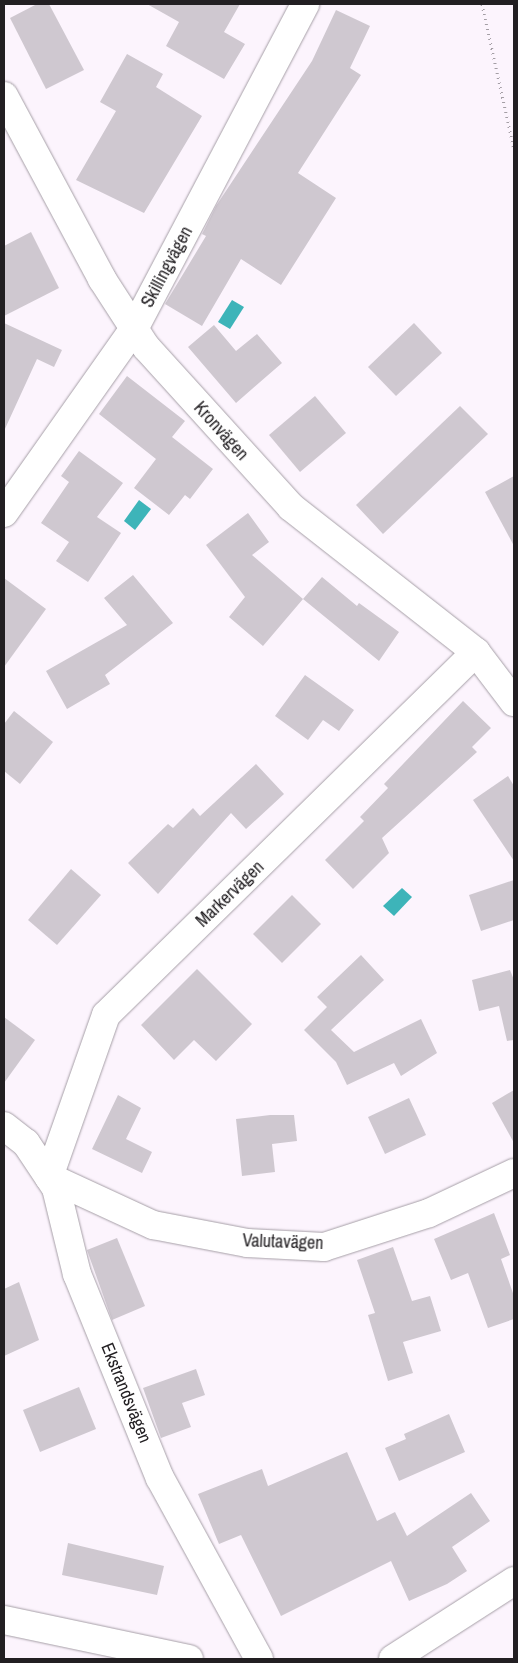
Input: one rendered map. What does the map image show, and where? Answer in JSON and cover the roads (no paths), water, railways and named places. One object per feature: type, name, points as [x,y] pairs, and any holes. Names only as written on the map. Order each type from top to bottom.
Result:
[{"type":"street","name":"Skillingvägen","points":[[4,514],[135,327],[305,4]]},
{"type":"street","name":"Kronvägen","points":[[4,96],[102,279],[135,327],[146,347],[215,426],[291,507],[476,652],[514,702]]},
{"type":"street","name":"Markervägen","points":[[49,1177],[106,1015],[476,652]]},
{"type":"street","name":"Ekstrandsvägen","points":[[4,1126],[26,1143],[49,1177],[77,1274],[160,1478],[260,1659]]},
{"type":"street","name":"Valutavägen","points":[[49,1177],[153,1225],[247,1243],[324,1247],[429,1213],[514,1173]]},
{"type":"street","points":[[393,1659],[514,1581]]},
{"type":"street","points":[[4,1620],[189,1659]]},
{"type":"water","points":[[232,300],[244,307],[230,329],[218,322]]},
{"type":"water","points":[[139,500],[151,509],[135,530],[124,521]]},
{"type":"water","points":[[402,888],[412,897],[394,916],[383,906]]}]
